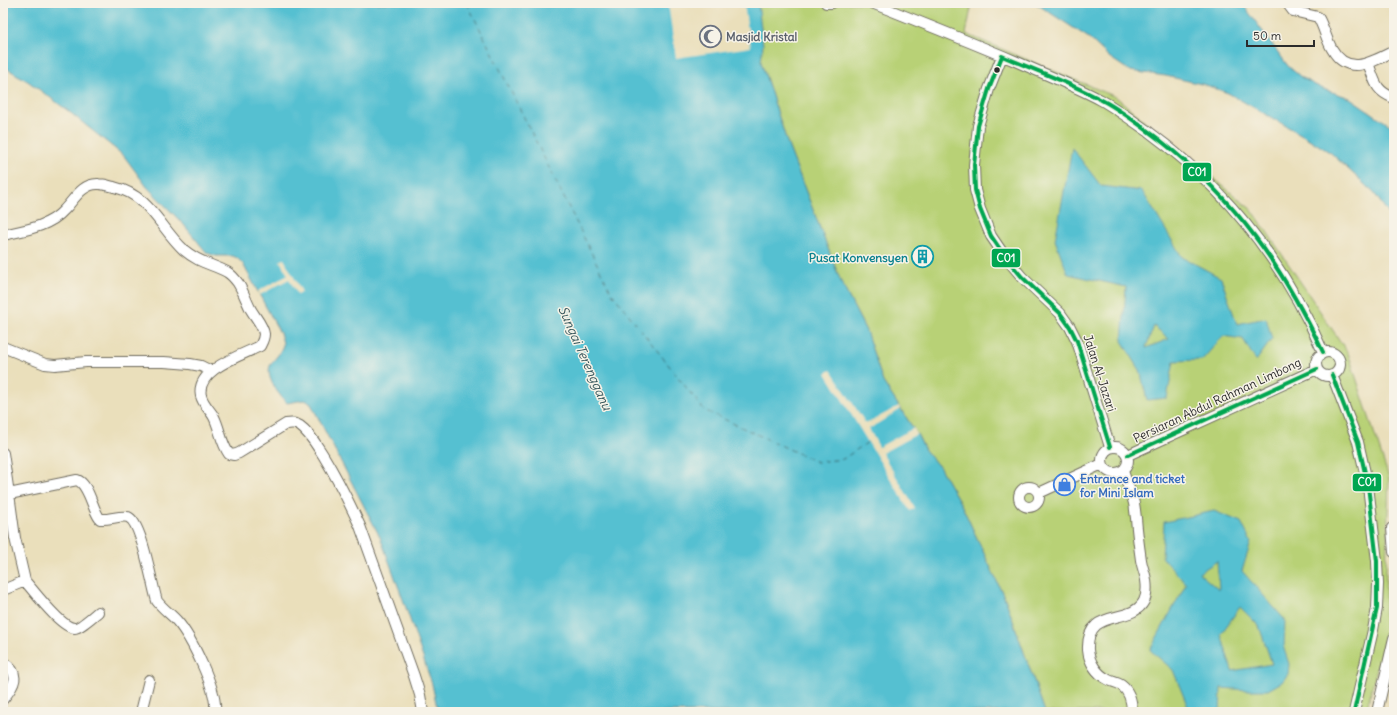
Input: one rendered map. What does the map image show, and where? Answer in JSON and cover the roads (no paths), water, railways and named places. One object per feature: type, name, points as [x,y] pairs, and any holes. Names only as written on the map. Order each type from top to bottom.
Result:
[{"type":"street","points":[[826,3],[832,3]]},
{"type":"street","points":[[872,3],[1066,83],[1102,101],[1132,120],[1169,147],[1202,176],[1233,208],[1259,239],[1283,275],[1309,319],[1324,352]]},
{"type":"street","points":[[1287,3],[1293,11],[1318,17],[1331,48],[1338,58],[1346,64],[1357,65],[1368,63],[1394,51]]},
{"type":"street","name":"Jalan Al-Jazari","points":[[1002,56],[989,89],[978,126],[974,165],[975,190],[980,210],[991,236],[1006,258],[1022,277],[1060,313],[1070,328],[1077,341],[1110,447]]},
{"type":"street","points":[[1368,63],[1378,88],[1383,94],[1394,98]]},
{"type":"street","points":[[3,235],[49,222],[64,211],[78,193],[85,188],[98,184],[132,193],[148,206],[176,242],[185,251],[195,258],[227,272],[232,276],[238,283],[262,328],[264,335],[263,341],[260,346],[211,371],[203,381],[201,388],[201,396],[204,403],[213,416],[229,454],[234,455],[239,453],[286,424],[293,423],[300,426],[307,432],[316,444],[346,496],[360,526],[414,676],[420,695],[423,712]]},
{"type":"street","points":[[3,347],[25,357],[50,364],[86,362],[164,362],[201,366],[211,371]]},
{"type":"street","points":[[1324,352],[1331,352],[1339,359],[1340,363],[1338,370],[1332,375],[1325,376],[1317,369],[1316,359],[1324,352]]},
{"type":"street","name":"Persiaran Abdul Rahman Limbong","points":[[1128,455],[1317,369]]},
{"type":"street","points":[[1332,375],[1358,442],[1368,486],[1377,561],[1377,608],[1354,712]]},
{"type":"street","points":[[1110,447],[1118,447],[1128,455],[1128,464],[1122,471],[1115,474],[1104,468],[1102,464],[1103,454],[1110,447]]},
{"type":"street","points":[[3,453],[6,495],[25,580],[58,619],[72,628],[77,628],[98,612]]},
{"type":"street","points":[[1039,493],[1102,464]]},
{"type":"street","points":[[1122,471],[1134,501],[1141,562],[1146,580],[1146,594],[1143,602],[1136,610],[1128,614],[1110,618],[1096,626],[1092,630],[1088,641],[1088,651],[1092,664],[1099,674],[1106,679],[1121,685],[1129,694],[1132,712]]},
{"type":"street","points":[[6,495],[77,480],[82,482],[86,487],[92,507],[100,519],[126,517],[135,523],[142,543],[157,601],[162,608],[176,620],[191,641],[200,659],[214,698],[215,712]]},
{"type":"street","points":[[1392,528],[1394,552]]},
{"type":"street","points":[[3,590],[25,580]]},
{"type":"street","points":[[1378,712],[1394,638]]},
{"type":"street","points":[[3,662],[11,670],[15,682],[3,699]]},
{"type":"street","points":[[141,712],[149,680]]},
{"type":"water","name":"Sungai Terengganu","points":[[3,3],[758,3],[763,45],[761,62],[789,148],[841,282],[866,331],[883,382],[917,434],[925,450],[940,468],[963,508],[1006,601],[1045,712],[438,712],[432,684],[380,537],[310,402],[304,400],[287,403],[273,385],[269,374],[269,369],[281,350],[283,345],[282,340],[280,333],[243,264],[233,256],[216,256],[207,253],[184,225],[147,187],[124,156],[67,110],[29,82],[3,66]]},
{"type":"water","points":[[1035,3],[1242,3],[1288,66],[1302,78],[1323,89],[1350,98],[1394,128],[1394,221],[1374,193],[1331,153],[1304,136],[1228,93],[1206,85],[1166,76],[1130,71],[1109,57],[1089,38]]},
{"type":"water","points":[[1072,148],[1101,186],[1142,191],[1182,257],[1221,278],[1237,324],[1266,318],[1272,339],[1256,361],[1243,339],[1223,336],[1202,360],[1174,361],[1167,398],[1147,400],[1140,370],[1122,341],[1126,287],[1068,274],[1055,240]],"holes":[[[1154,326],[1169,339],[1146,348]]]},
{"type":"water","points":[[1214,511],[1241,522],[1251,542],[1242,571],[1285,620],[1284,649],[1289,664],[1288,674],[1282,682],[1268,690],[1221,688],[1220,712],[1190,712],[1173,670],[1150,650],[1186,584],[1162,557],[1164,522]],"holes":[[[1217,561],[1219,590],[1199,573]],[[1240,607],[1259,626],[1272,664],[1232,671],[1221,634]]]},
{"type":"place","name":"Masjid Kristal","points":[[711,36]]},
{"type":"place","name":"Pusat Konvensyen","points":[[923,257]]},
{"type":"place","name":"Entrance and ticket for Mini Islam","points":[[1065,485]]}]
